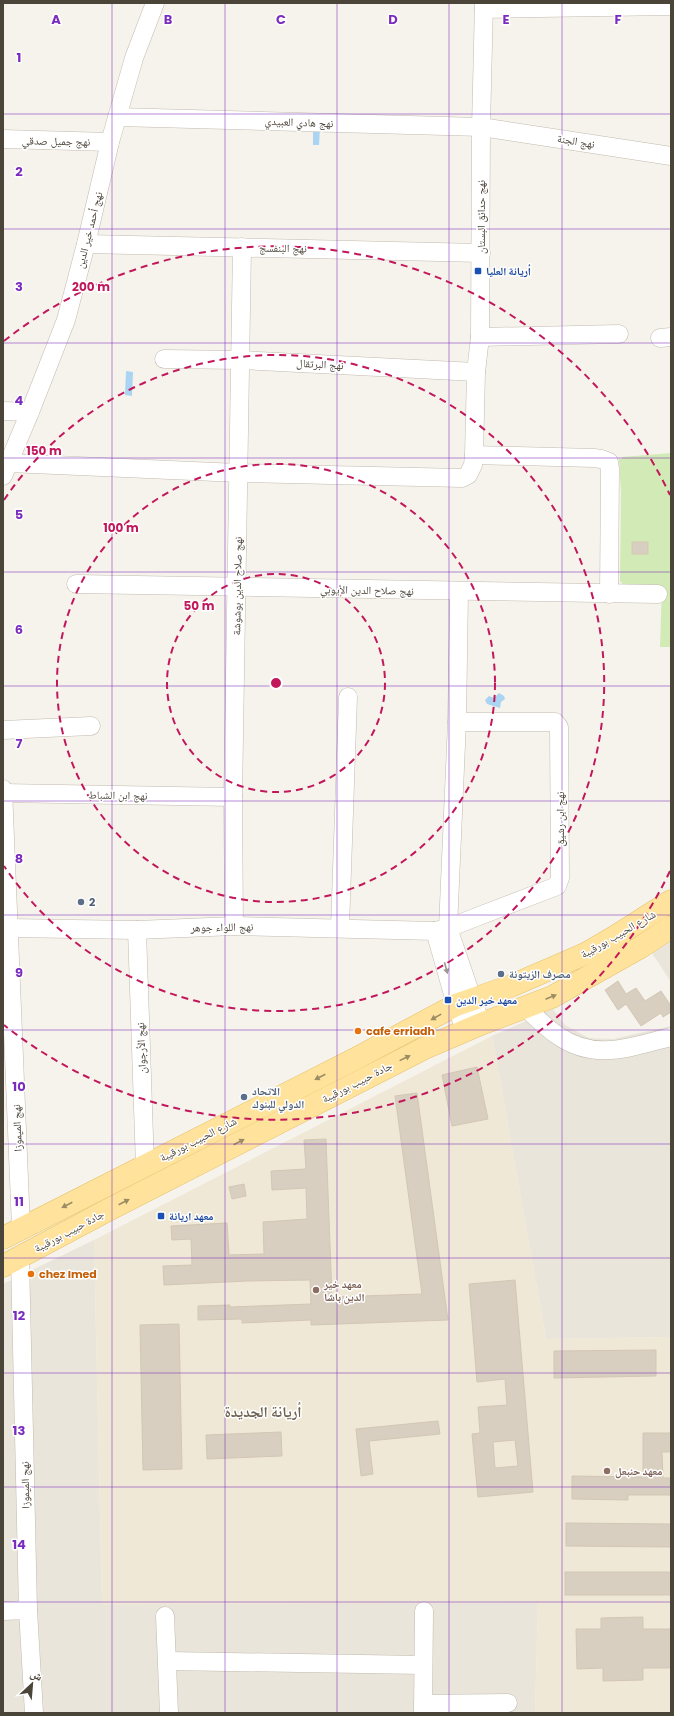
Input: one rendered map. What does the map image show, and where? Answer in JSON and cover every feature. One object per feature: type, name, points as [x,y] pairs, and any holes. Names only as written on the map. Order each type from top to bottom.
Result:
[{"type":"main road","name":"شارع الحبيب بورقيبة","points":[[12,1233],[464,1003],[511,986],[587,953],[671,901]]},
{"type":"main road","name":"جادة حبيب بورقيبة","points":[[11,1262],[328,1096],[473,1027],[552,997],[641,947],[671,927]]},
{"type":"street","name":"نهج أحمد خير الدين","points":[[6,469],[66,320],[117,117],[134,58],[155,3]]},
{"type":"street","points":[[484,6],[671,6]]},
{"type":"street","name":"نهج حدائق البستان","points":[[6,469],[462,478],[468,475],[471,472],[474,455],[476,372],[480,337],[481,127],[484,6]]},
{"type":"street","name":"نهج هادي العبيدي","points":[[117,117],[481,127]]},
{"type":"street","name":"نهج الجنة","points":[[481,127],[671,156]]},
{"type":"street","name":"نهج جميل صدقي","points":[[3,139],[110,142]]},
{"type":"street","name":"نهج البنفسج","points":[[86,244],[481,253]]},
{"type":"street","name":"نهج صلاح الدين بوشوشة","points":[[234,926],[233,797],[242,247]]},
{"type":"street","points":[[480,337],[619,334]]},
{"type":"street","name":"نهج البرتقال","points":[[164,360],[240,360],[476,372]]},
{"type":"street","points":[[3,411],[30,412]]},
{"type":"street","points":[[474,455],[594,458],[609,462],[609,594]]},
{"type":"street","name":"نهج صلاح الدين الأيوبي","points":[[76,584],[459,592],[658,594]]},
{"type":"street","points":[[459,592],[457,722],[442,929],[464,1003],[473,1027]]},
{"type":"street","points":[[340,928],[348,697]]},
{"type":"street","name":"نهج ابن رشيق","points":[[442,929],[556,886],[560,878],[558,723],[457,722]]},
{"type":"street","points":[[3,730],[91,726]]},
{"type":"street","name":"نهج الميموزا","points":[[3,788],[9,928],[12,1233]]},
{"type":"street","name":"نهج ابن الشباط","points":[[3,793],[233,797]]},
{"type":"street","name":"نهج اللواء جوهر","points":[[9,928],[137,930],[234,926],[442,929]]},
{"type":"street","name":"نهج الأرجوان","points":[[137,930],[145,1166]]},
{"type":"street","points":[[525,1007],[556,1035],[572,1045],[585,1049],[615,1051],[671,1037]]},
{"type":"street","name":"نهج الميموزا","points":[[11,1262],[34,1713]]},
{"type":"street","points":[[3,1611],[28,1610]]},
{"type":"street","points":[[424,1611],[423,1708],[508,1702]]},
{"type":"street","points":[[165,1616],[169,1713]]},
{"type":"street","points":[[168,1661],[423,1665]]},
{"type":"shaded area","points":[[671,940],[671,982],[652,953]]},
{"type":"shaded area","points":[[553,1009],[565,1025],[589,1038],[613,1039],[671,1026],[671,1337],[546,1339],[492,1036]]},
{"type":"shaded area","name":"معهد خير الدين باشا","points":[[492,1036],[546,1339],[671,1337],[671,1713],[535,1713],[538,1602],[102,1605],[94,1240]]},
{"type":"shaded area","points":[[94,1240],[102,1604],[538,1602],[535,1713],[3,1713],[3,1284]]},
{"type":"green space","points":[[671,453],[671,647],[660,647],[662,586],[622,585],[622,582],[620,582],[621,493],[619,459],[622,459],[622,457]]},
{"type":"water","points":[[313,128],[320,128],[319,145],[313,145]]},
{"type":"water","points":[[126,371],[133,372],[132,396],[125,395]]},
{"type":"water","points":[[499,693],[504,696],[505,699],[501,702],[500,708],[487,704],[485,700],[489,696],[494,698]]},
{"type":"building","points":[[632,542],[648,542],[648,554],[632,554]]},
{"type":"building","points":[[618,981],[626,994],[636,988],[645,1001],[661,991],[671,1006],[671,1012],[663,1017],[661,1013],[641,1026],[626,1004],[618,1010],[605,990]]},
{"type":"building","points":[[477,1067],[488,1119],[452,1126],[442,1075]]},
{"type":"building","points":[[417,1093],[448,1320],[311,1325],[311,1320],[242,1323],[242,1319],[198,1320],[198,1306],[230,1305],[230,1307],[311,1304],[310,1280],[164,1285],[163,1266],[192,1265],[191,1239],[172,1240],[171,1226],[227,1223],[229,1255],[264,1254],[263,1222],[307,1219],[306,1188],[272,1190],[271,1171],[306,1169],[304,1140],[326,1139],[332,1297],[422,1294],[395,1096]]},
{"type":"building","points":[[244,1184],[246,1196],[232,1199],[229,1187]]},
{"type":"building","points":[[515,1280],[533,1492],[478,1497],[472,1434],[480,1433],[478,1407],[507,1405],[505,1379],[477,1382],[469,1284]],"holes":[[[515,1440],[518,1466],[495,1468],[493,1442]]]},
{"type":"building","points":[[179,1324],[182,1469],[143,1470],[140,1325]]},
{"type":"building","points":[[656,1350],[656,1376],[554,1378],[554,1351]]},
{"type":"building","points":[[438,1421],[440,1434],[369,1441],[373,1474],[361,1476],[356,1429]]},
{"type":"building","points":[[281,1432],[282,1456],[207,1459],[206,1435]]},
{"type":"building","points":[[643,1433],[671,1433],[671,1452],[662,1452],[663,1478],[671,1478],[671,1495],[628,1495],[628,1500],[572,1499],[572,1476],[643,1477]]},
{"type":"building","points":[[566,1523],[671,1524],[671,1547],[566,1546]]},
{"type":"building","points":[[565,1572],[671,1572],[671,1595],[565,1595]]},
{"type":"building","points":[[643,1617],[643,1629],[671,1629],[671,1668],[643,1668],[643,1680],[603,1681],[603,1668],[577,1669],[576,1629],[601,1629],[601,1618]]},
{"type":"place","name":"أريانة العليا","points":[[478,271]]},
{"type":"place","name":"2","points":[[81,902]]},
{"type":"place","name":"مصرف الزيتونة","points":[[501,974]]},
{"type":"place","name":"معهد خير الدين","points":[[448,1000]]},
{"type":"place","name":"cafe erriadh","points":[[358,1031]]},
{"type":"place","name":"الاتحاد الدولي للبنوك","points":[[244,1097]]},
{"type":"place","name":"معهد اريانة","points":[[161,1216]]},
{"type":"place","name":"chez Imed","points":[[31,1274]]},
{"type":"place","name":"معهد خير الدين باشا","points":[[316,1290]]},
{"type":"place","name":"معهد حنبعل","points":[[607,1471]]},
{"type":"district","name":"أريانة الجديدة","points":[[263,1411]]}]
